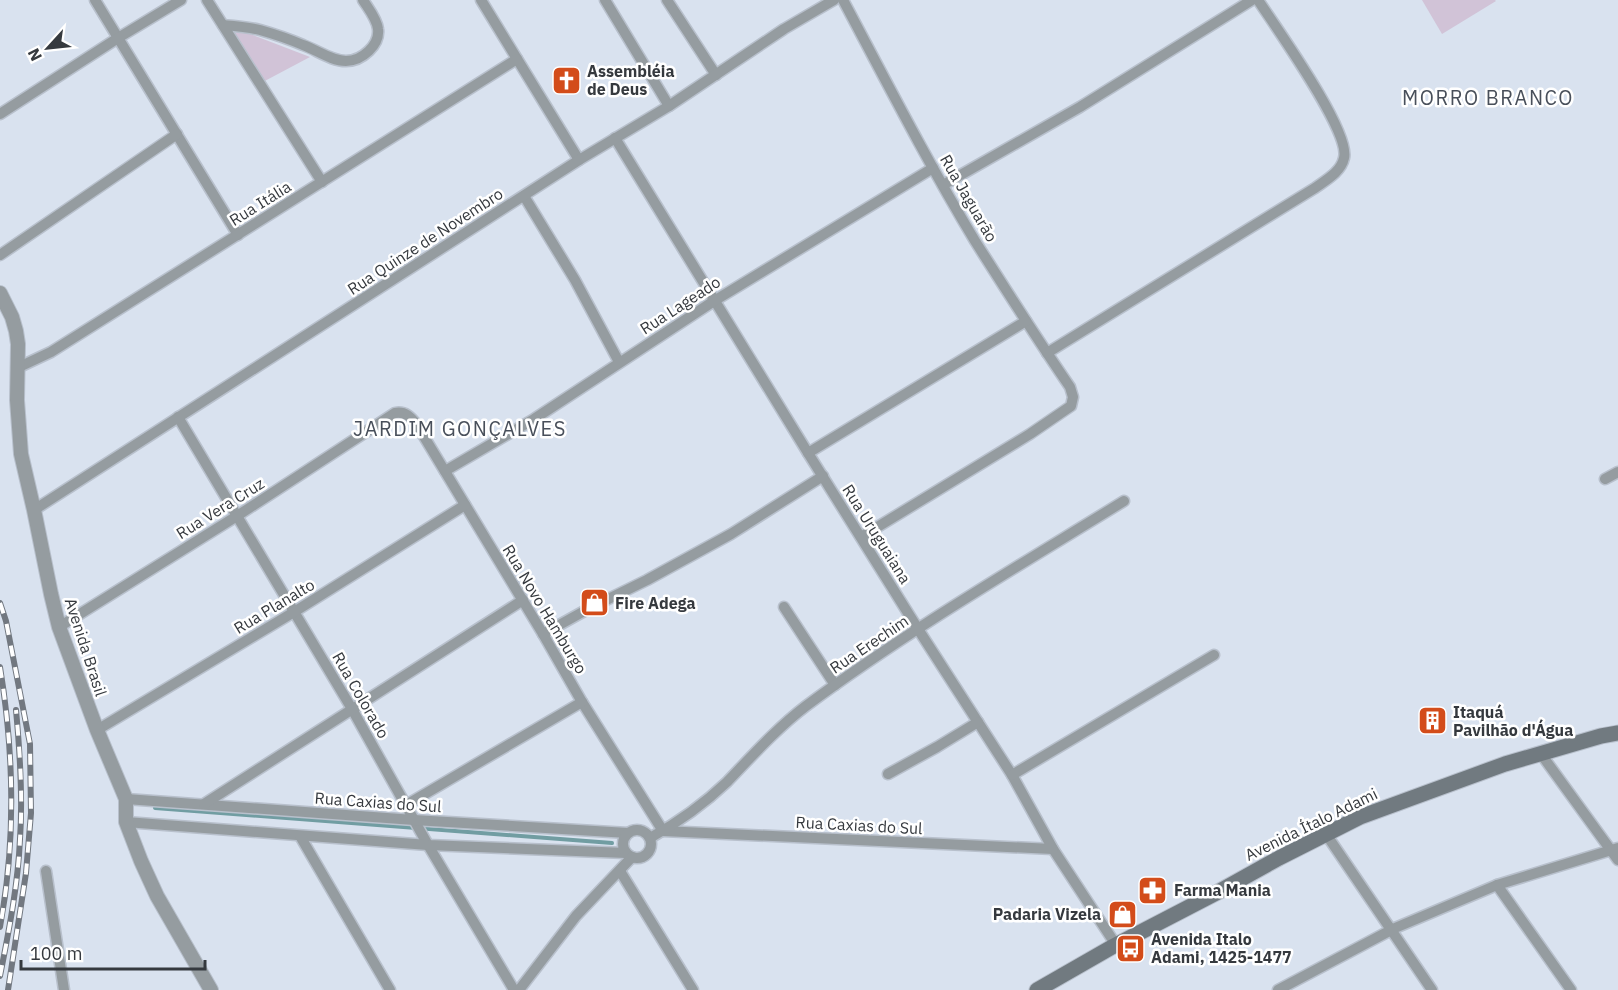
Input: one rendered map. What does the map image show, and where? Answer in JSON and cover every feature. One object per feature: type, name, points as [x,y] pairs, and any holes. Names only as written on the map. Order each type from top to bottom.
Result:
[{"type":"main road","name":"Avenida Ítalo Adami","points":[[1037,990],[1116,945],[1360,817],[1505,764],[1618,733]]},
{"type":"street","points":[[95,0],[238,235]]},
{"type":"street","points":[[0,114],[181,0]]},
{"type":"street","points":[[207,0],[322,182]]},
{"type":"street","points":[[223,25],[259,30],[338,60],[350,61],[365,55],[377,36],[378,28],[363,0]]},
{"type":"street","points":[[481,0],[579,159]]},
{"type":"street","points":[[605,0],[669,106]]},
{"type":"street","points":[[667,0],[716,75]]},
{"type":"street","name":"Rua Quinze de Novembro","points":[[34,510],[579,159],[669,106],[784,29],[834,0]]},
{"type":"street","name":"Rua Jaguarão","points":[[843,0],[933,168],[975,240],[1070,387],[1073,397],[1071,406],[1030,434],[861,537]]},
{"type":"street","points":[[943,185],[1080,107],[1252,0]]},
{"type":"street","points":[[1047,353],[1315,188],[1339,169],[1345,157],[1337,128],[1258,0]]},
{"type":"street","name":"Rua Itália","points":[[17,368],[51,351],[517,59]]},
{"type":"street","points":[[0,255],[177,134]]},
{"type":"street","name":"Rua Uruguaiana","points":[[615,138],[808,453],[1012,775],[1053,849],[1116,945]]},
{"type":"street","name":"Rua Lageado","points":[[445,471],[544,413],[714,301],[933,168]]},
{"type":"street","points":[[524,196],[575,280],[619,362]]},
{"type":"street","name":"Avenida Brasil","points":[[0,293],[16,331],[19,437],[59,627],[97,730],[126,799],[126,822],[157,896],[211,990]]},
{"type":"street","points":[[808,453],[1026,321]]},
{"type":"street","name":"Rua Novo Hamburgo","points":[[395,413],[405,413],[417,425],[582,702],[663,831]]},
{"type":"street","name":"Rua Vera Cruz","points":[[59,627],[237,516],[395,413]]},
{"type":"street","name":"Rua Colorado","points":[[178,417],[352,709],[415,823],[514,990]]},
{"type":"street","points":[[1605,479],[1618,472]]},
{"type":"street","points":[[543,634],[730,534],[823,476]]},
{"type":"street","name":"Rua Erechim","points":[[629,855],[639,858],[646,855],[650,850],[650,838],[707,799],[785,723],[835,685],[918,629],[1124,501]]},
{"type":"street","name":"Rua Planalto","points":[[97,730],[294,612],[465,505]]},
{"type":"street","points":[[204,804],[523,600]]},
{"type":"street","points":[[784,607],[835,685]]},
{"type":"street","points":[[1012,775],[1214,654]]},
{"type":"street","points":[[406,805],[582,702]]},
{"type":"street","points":[[888,774],[978,722]]},
{"type":"street","points":[[1541,754],[1615,849],[1618,860]]},
{"type":"street","name":"Rua Caxias do Sul","points":[[126,799],[415,823],[628,833]]},
{"type":"street","points":[[126,822],[300,836],[629,855]]},
{"type":"street","points":[[629,855],[623,846],[628,833],[635,830],[642,831],[650,838]]},
{"type":"street","name":"Rua Caxias do Sul","points":[[663,831],[1053,849]]},
{"type":"street","points":[[1326,834],[1432,990]]},
{"type":"street","points":[[300,836],[390,990]]},
{"type":"street","points":[[1278,990],[1295,986],[1391,930],[1497,885],[1615,849]]},
{"type":"street","points":[[519,990],[576,916],[620,871],[629,855]]},
{"type":"street","points":[[46,871],[64,990]]},
{"type":"street","points":[[620,871],[693,990]]},
{"type":"street","points":[[1497,885],[1571,990]]},
{"type":"shaded area","points":[[1422,0],[1495,0],[1496,1],[1442,34]]},
{"type":"shaded area","points":[[242,31],[310,57],[261,83],[230,34]]},
{"type":"waterway","points":[[155,808],[612,843]]},
{"type":"railway","points":[[0,603],[6,621],[30,744],[31,813],[26,873],[8,990]]},
{"type":"railway","points":[[0,667],[8,732],[11,797],[9,862],[0,927]]},
{"type":"railway","points":[[0,976],[10,925],[19,856],[21,774],[16,710]]},
{"type":"place","name":"Assembléia de Deus","points":[[566,80]]},
{"type":"place","name":"Fire Adega","points":[[594,603]]},
{"type":"place","name":"Itaquá Pavilhão d'Água","points":[[1432,721]]},
{"type":"place","name":"Farma Mania","points":[[1153,890]]},
{"type":"place","name":"Padaria Vizela","points":[[1122,914]]},
{"type":"place","name":"Avenida Italo Adami, 1425-1477","points":[[1130,948]]},
{"type":"district","name":"MORRO BRANCO","points":[[1488,98]]},
{"type":"district","name":"JARDIM GONÇALVES","points":[[460,429]]}]
